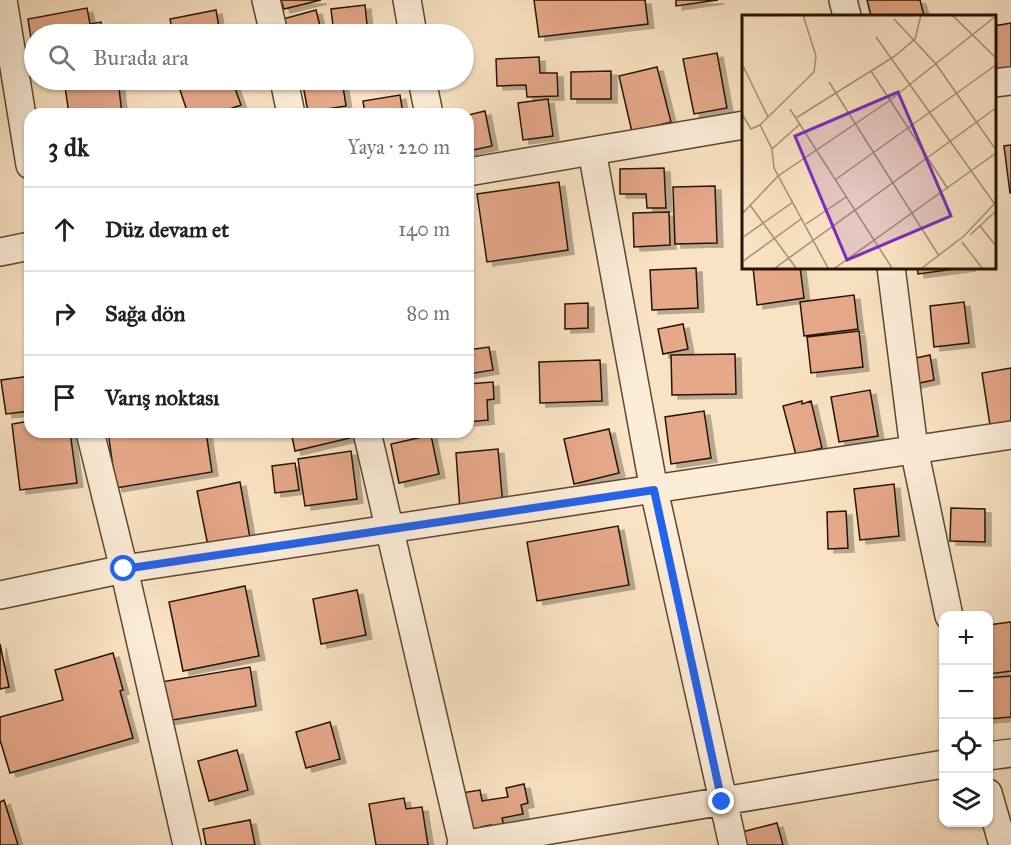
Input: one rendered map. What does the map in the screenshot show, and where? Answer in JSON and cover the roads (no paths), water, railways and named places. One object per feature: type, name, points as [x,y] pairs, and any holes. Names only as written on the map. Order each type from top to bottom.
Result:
[{"type":"street","points":[[3,0],[24,128]]},
{"type":"street","points":[[266,0],[272,24]]},
{"type":"street","points":[[407,0],[412,24]]},
{"type":"street","points":[[843,0],[848,15]]},
{"type":"street","points":[[996,83],[1011,81]]},
{"type":"street","points":[[286,90],[290,108]]},
{"type":"street","points":[[424,90],[428,108]]},
{"type":"street","points":[[474,171],[742,125]]},
{"type":"street","points":[[592,151],[654,490],[733,845]]},
{"type":"street","points":[[0,252],[24,247]]},
{"type":"street","points":[[891,268],[914,449],[948,611]]},
{"type":"street","points":[[0,595],[124,569],[1011,435]]},
{"type":"street","points":[[91,438],[187,845]]},
{"type":"street","points":[[368,438],[462,845],[939,765]]},
{"type":"street","points":[[993,755],[1011,753]]},
{"type":"street","points":[[993,811],[1003,845]]}]
